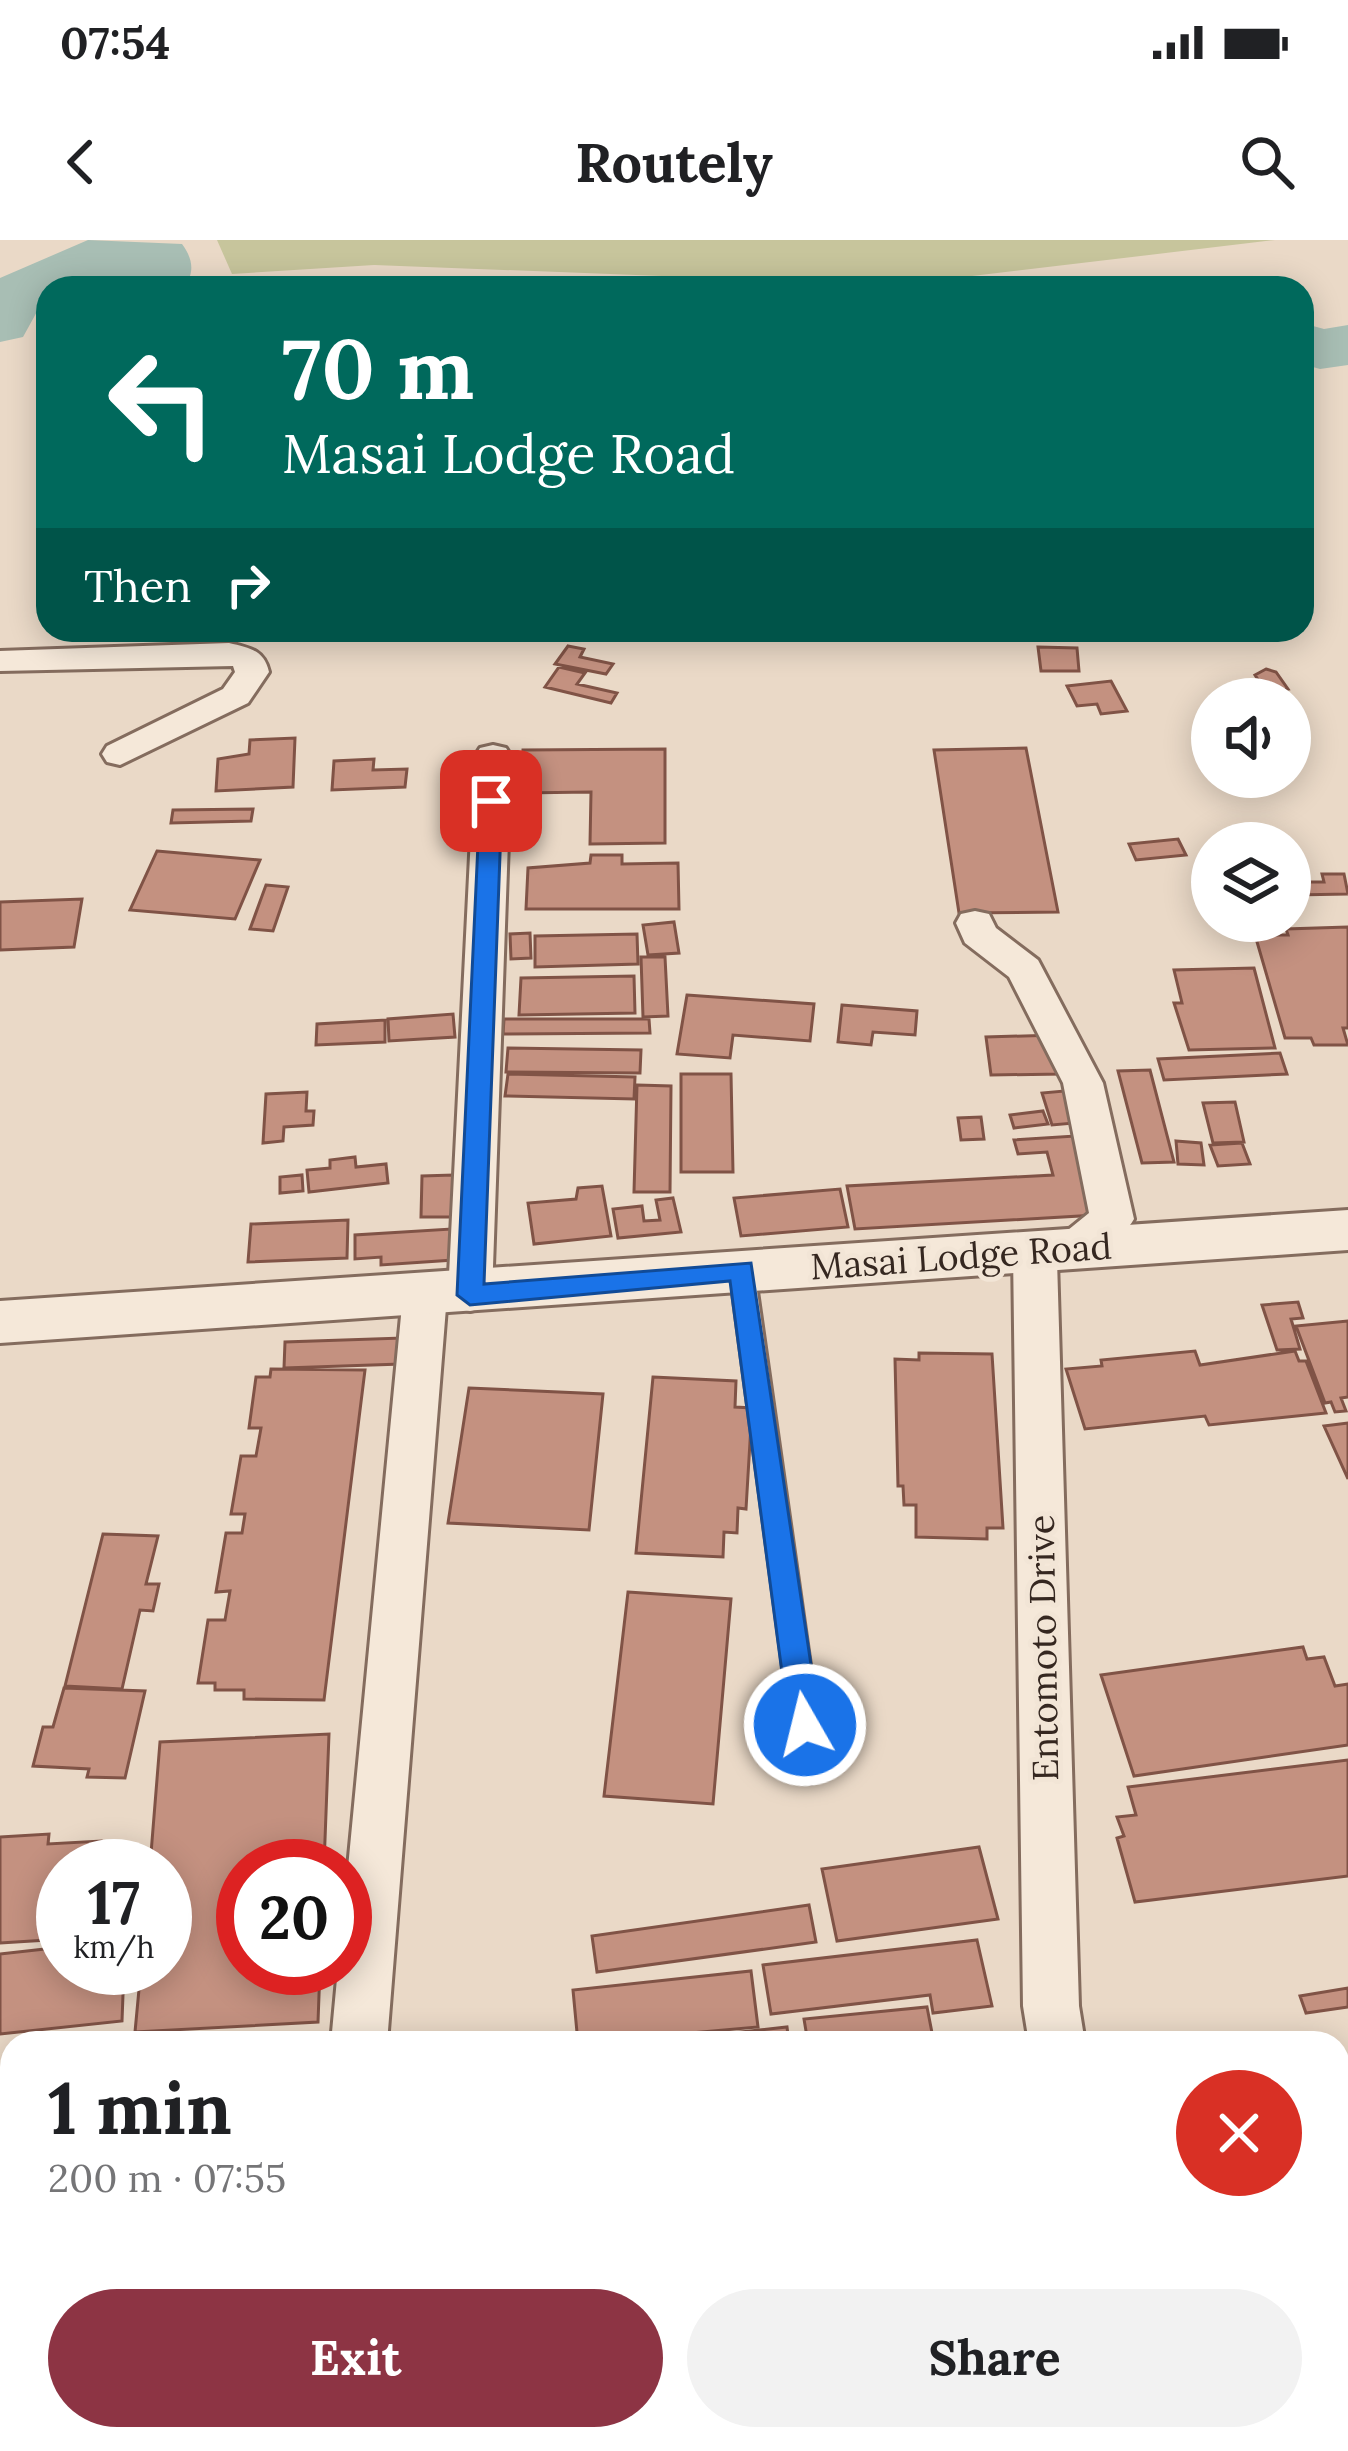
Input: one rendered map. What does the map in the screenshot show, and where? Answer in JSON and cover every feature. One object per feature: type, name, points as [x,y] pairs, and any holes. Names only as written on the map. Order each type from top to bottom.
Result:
[{"type":"street","points":[[0,661],[229,653],[249,660],[252,672],[236,696],[120,754]]},
{"type":"street","points":[[360,2031],[448,1295],[493,756]]},
{"type":"street","points":[[975,923],[979,934],[1024,969],[1083,1083],[1112,1219],[1053,1250]]},
{"type":"street","name":"Masai Lodge Road","points":[[0,1322],[1348,1230]]},
{"type":"street","name":"Entomoto Drive","points":[[1053,1250],[1051,2006],[1056,2031]]},
{"type":"lane","points":[[742,1270],[811,1771]]},
{"type":"shaded area","points":[[217,240],[1275,240],[973,276],[662,276],[374,265],[232,274]]},
{"type":"building","points":[[568,646],[584,649],[580,657],[613,664],[606,674],[555,664]]},
{"type":"building","points":[[1038,647],[1077,648],[1079,671],[1041,671]]},
{"type":"building","points":[[559,667],[585,673],[577,684],[617,693],[611,703],[545,687]]},
{"type":"building","points":[[1266,669],[1280,678],[1257,678]]},
{"type":"building","points":[[1111,681],[1127,711],[1101,714],[1097,704],[1077,706],[1067,686]]},
{"type":"building","points":[[295,738],[293,787],[216,791],[218,759],[249,754],[250,740]]},
{"type":"building","points":[[1026,748],[1058,912],[959,913],[934,750]]},
{"type":"building","points":[[665,749],[665,843],[590,844],[591,792],[521,793],[523,750]]},
{"type":"building","points":[[374,759],[373,770],[407,769],[405,787],[332,790],[334,761]]},
{"type":"building","points":[[253,809],[251,821],[171,823],[173,810]]},
{"type":"building","points":[[1178,839],[1186,855],[1136,860],[1129,844]]},
{"type":"building","points":[[157,851],[260,860],[235,919],[130,910]]},
{"type":"building","points":[[591,855],[622,855],[622,864],[678,863],[679,909],[526,909],[528,868],[590,863]]},
{"type":"building","points":[[1322,874],[1344,874],[1348,894],[1311,895],[1311,882],[1324,882]]},
{"type":"building","points":[[266,885],[288,887],[273,931],[250,929]]},
{"type":"building","points":[[82,899],[74,947],[0,950],[0,902]]},
{"type":"building","points":[[674,922],[679,953],[648,955],[643,925]]},
{"type":"building","points":[[1348,927],[1348,1028],[1343,1028],[1348,1045],[1314,1045],[1311,1038],[1285,1038],[1257,942],[1311,942],[1311,928]]},
{"type":"building","points":[[530,933],[531,958],[511,959],[510,934]]},
{"type":"building","points":[[637,934],[638,964],[535,967],[535,936]]},
{"type":"building","points":[[641,957],[665,957],[668,1016],[643,1017]]},
{"type":"building","points":[[1254,968],[1275,1048],[1189,1050],[1174,1003],[1182,1003],[1174,970]]},
{"type":"building","points":[[634,976],[635,1013],[519,1015],[521,978]]},
{"type":"building","points":[[687,995],[814,1004],[810,1041],[733,1035],[730,1058],[677,1054]]},
{"type":"building","points":[[842,1005],[917,1011],[915,1035],[873,1032],[871,1045],[838,1042]]},
{"type":"building","points":[[453,1014],[455,1037],[389,1041],[388,1019]]},
{"type":"building","points":[[504,1019],[649,1019],[650,1033],[503,1034]]},
{"type":"building","points":[[385,1020],[385,1042],[316,1045],[317,1024]]},
{"type":"building","points":[[1056,1035],[1062,1074],[991,1075],[986,1037]]},
{"type":"building","points":[[508,1048],[641,1050],[640,1073],[506,1072]]},
{"type":"building","points":[[1280,1053],[1287,1074],[1164,1080],[1158,1059]]},
{"type":"building","points":[[1150,1070],[1174,1162],[1142,1163],[1118,1071]]},
{"type":"building","points":[[508,1074],[635,1077],[634,1099],[505,1096]]},
{"type":"building","points":[[681,1074],[731,1074],[733,1172],[681,1172]]},
{"type":"building","points":[[637,1085],[671,1086],[670,1192],[634,1192]]},
{"type":"building","points":[[1075,1090],[1086,1122],[1052,1125],[1042,1093]]},
{"type":"building","points":[[307,1092],[306,1111],[314,1111],[313,1125],[284,1127],[283,1141],[263,1143],[266,1094]]},
{"type":"building","points":[[1235,1102],[1244,1142],[1213,1143],[1203,1103]]},
{"type":"building","points":[[1043,1111],[1048,1124],[1014,1128],[1010,1115]]},
{"type":"building","points":[[981,1117],[984,1139],[961,1140],[958,1118]]},
{"type":"building","points":[[1075,1136],[1096,1215],[855,1229],[847,1186],[1053,1175],[1047,1152],[1018,1154],[1014,1140]]},
{"type":"building","points":[[1176,1141],[1201,1143],[1204,1165],[1178,1164]]},
{"type":"building","points":[[1242,1143],[1250,1164],[1218,1166],[1210,1145]]},
{"type":"building","points":[[355,1157],[356,1167],[386,1164],[388,1183],[309,1192],[307,1170],[330,1168],[330,1160]]},
{"type":"building","points":[[302,1175],[303,1191],[280,1193],[280,1177]]},
{"type":"building","points":[[453,1175],[453,1217],[421,1217],[422,1176]]},
{"type":"building","points":[[602,1186],[611,1236],[534,1244],[528,1203],[576,1199],[578,1188]]},
{"type":"building","points":[[840,1189],[848,1227],[741,1236],[734,1198]]},
{"type":"building","points":[[673,1198],[681,1232],[618,1238],[613,1209],[642,1206],[644,1221],[660,1220],[656,1200]]},
{"type":"building","points":[[348,1220],[347,1258],[248,1262],[251,1224]]},
{"type":"building","points":[[451,1229],[453,1260],[381,1265],[381,1257],[355,1259],[355,1235]]},
{"type":"building","points":[[1298,1302],[1303,1318],[1291,1319],[1300,1349],[1277,1350],[1262,1305]]},
{"type":"building","points":[[1348,1321],[1348,1397],[1341,1398],[1346,1411],[1335,1412],[1331,1402],[1325,1403],[1296,1326]]},
{"type":"building","points":[[402,1338],[401,1364],[284,1368],[285,1342]]},
{"type":"building","points":[[1195,1351],[1200,1365],[1295,1351],[1299,1361],[1306,1361],[1326,1413],[1209,1425],[1205,1416],[1085,1429],[1066,1369],[1102,1366],[1101,1360]]},
{"type":"building","points":[[919,1353],[992,1354],[1003,1528],[987,1528],[987,1539],[916,1537],[916,1505],[904,1505],[903,1486],[898,1486],[895,1359],[919,1360]]},
{"type":"building","points":[[271,1369],[365,1370],[324,1700],[244,1699],[244,1690],[215,1690],[215,1683],[198,1683],[208,1620],[225,1620],[230,1591],[216,1592],[226,1533],[242,1533],[245,1514],[231,1514],[241,1456],[256,1456],[261,1428],[249,1428],[256,1377],[270,1377]]},
{"type":"building","points":[[653,1377],[736,1381],[735,1407],[752,1408],[746,1509],[738,1508],[737,1533],[724,1532],[723,1557],[636,1553]]},
{"type":"building","points":[[469,1388],[603,1394],[589,1530],[448,1523]]},
{"type":"building","points":[[1348,1423],[1348,1479],[1324,1426]]},
{"type":"building","points":[[103,1534],[158,1536],[146,1584],[159,1584],[153,1611],[140,1610],[122,1689],[65,1686]]},
{"type":"building","points":[[628,1592],[731,1599],[713,1804],[604,1796]]},
{"type":"building","points":[[1303,1647],[1307,1659],[1324,1657],[1335,1686],[1348,1684],[1348,1745],[1134,1776],[1101,1675]]},
{"type":"building","points":[[64,1688],[145,1691],[125,1778],[87,1777],[89,1769],[33,1766],[43,1727],[53,1727]]},
{"type":"building","points":[[329,1734],[325,1839],[216,1839],[216,1995],[319,1995],[318,2022],[135,2031],[138,1995],[192,1995],[192,1839],[152,1839],[160,1742]]},
{"type":"building","points":[[1348,1760],[1348,1876],[1135,1902],[1117,1838],[1124,1836],[1117,1817],[1136,1815],[1128,1787]]},
{"type":"building","points":[[49,1834],[48,1839],[36,1839],[36,1941],[0,1943],[0,1837]]},
{"type":"building","points":[[979,1847],[998,1919],[837,1941],[822,1869]]},
{"type":"building","points":[[809,1905],[816,1942],[597,1972],[592,1936]]},
{"type":"building","points":[[977,1940],[992,2006],[933,2013],[930,1995],[771,2014],[763,1965]]},
{"type":"building","points":[[36,1950],[36,1995],[123,1995],[122,2021],[0,2031],[0,1954]]},
{"type":"building","points":[[751,1971],[758,2027],[577,2031],[573,1990]]},
{"type":"building","points":[[1348,1988],[1348,2007],[1306,2013],[1300,1996]]},
{"type":"building","points":[[927,2007],[932,2031],[806,2031],[804,2019]]},
{"type":"waterway","points":[[55,276],[95,257],[160,257],[160,276]]},
{"type":"waterway","points":[[0,323],[13,296],[36,285]]},
{"type":"waterway","points":[[1314,347],[1348,345]]},
{"type":"route","points":[[491,801],[470,1295],[742,1270],[805,1725]]}]
